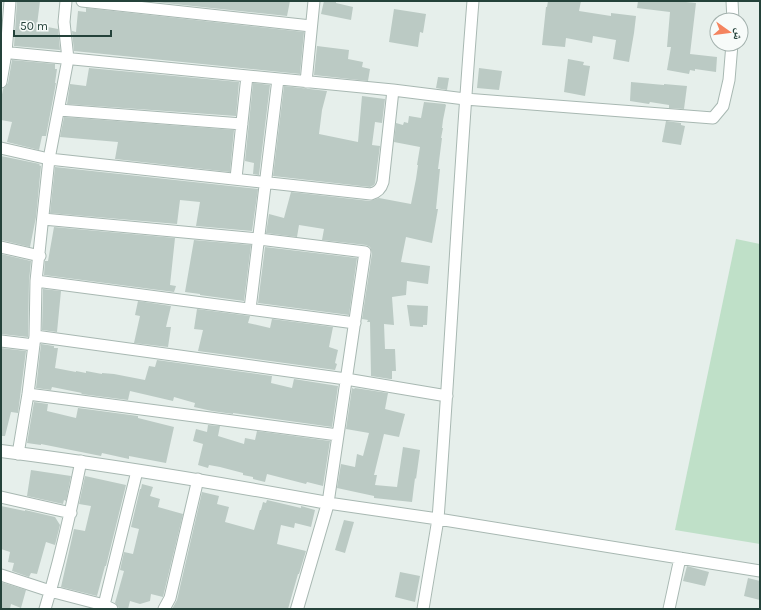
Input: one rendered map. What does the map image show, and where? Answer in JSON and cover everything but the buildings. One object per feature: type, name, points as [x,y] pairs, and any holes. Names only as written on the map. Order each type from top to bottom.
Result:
[{"type":"street","points":[[1,82],[10,1]]},
{"type":"street","points":[[18,454],[35,341],[36,281],[50,159],[68,59],[64,22],[66,1]]},
{"type":"street","points":[[82,1],[311,26]]},
{"type":"street","points":[[306,82],[314,1]]},
{"type":"street","points":[[423,609],[438,519],[472,1]]},
{"type":"street","points":[[732,1],[733,12]]},
{"type":"street","points":[[4,52],[393,90],[465,99],[713,118],[723,106],[729,80],[731,52]]},
{"type":"street","points":[[236,178],[247,76]]},
{"type":"street","points":[[250,309],[278,79]]},
{"type":"street","points":[[1,148],[50,159],[236,178],[371,194],[377,192],[381,188],[383,182],[393,90]]},
{"type":"street","points":[[60,110],[242,124]]},
{"type":"street","points":[[43,219],[259,239],[366,252],[328,503],[297,609]]},
{"type":"street","points":[[1,247],[40,256]]},
{"type":"street","points":[[36,281],[355,323]]},
{"type":"street","points":[[1,341],[35,341],[346,379],[447,396]]},
{"type":"street","points":[[28,394],[338,435]]},
{"type":"street","points":[[1,452],[80,461],[137,471],[198,479],[328,503],[438,519],[760,571]]},
{"type":"street","points":[[45,609],[71,513],[80,461]]},
{"type":"street","points":[[1,576],[108,607],[137,471]]},
{"type":"street","points":[[164,609],[170,598],[198,479]]},
{"type":"street","points":[[1,497],[71,513]]},
{"type":"street","points":[[672,609],[669,609],[680,558]]},
{"type":"green space","points":[[736,239],[760,244],[760,544],[675,530]]}]
